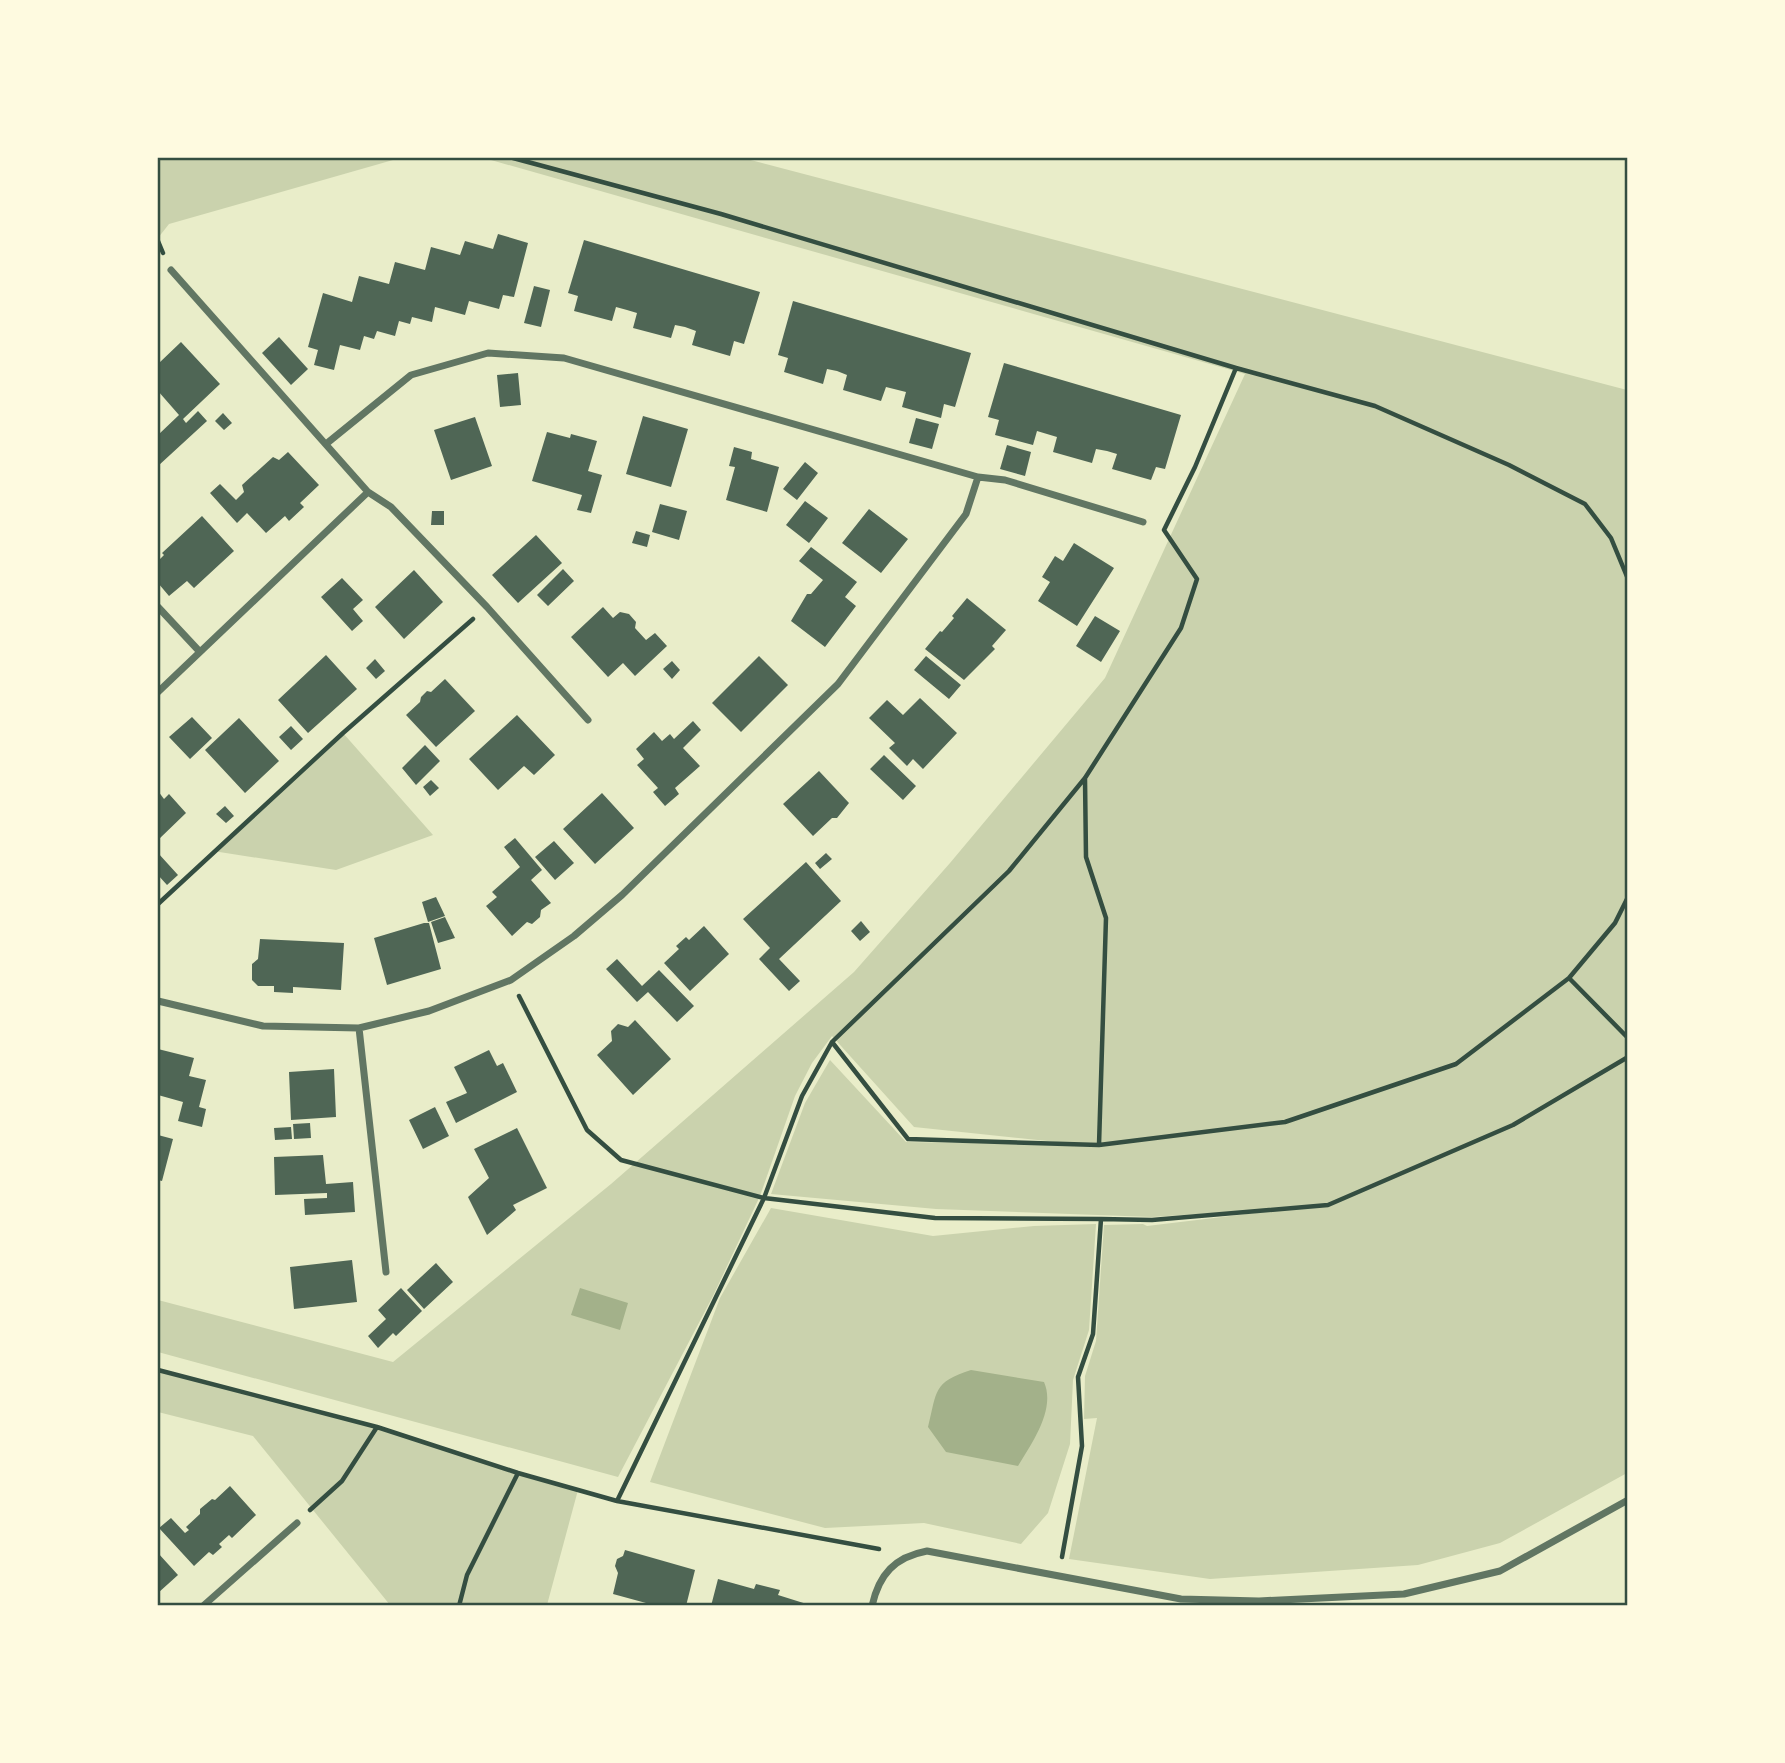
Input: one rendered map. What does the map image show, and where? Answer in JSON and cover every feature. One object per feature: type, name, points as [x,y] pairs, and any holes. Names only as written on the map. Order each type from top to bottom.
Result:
[{"type":"street","points":[[171,270],[368,492],[391,507],[487,607],[589,720]]},
{"type":"street","points":[[326,444],[411,375],[488,353],[565,358],[978,477],[1006,480],[1143,522]]},
{"type":"street","points":[[158,1001],[263,1026],[359,1028],[429,1011],[511,980],[574,936],[622,895],[838,684],[966,514],[978,477]]},
{"type":"street","points":[[158,692],[368,492]]},
{"type":"street","points":[[158,607],[200,652]]},
{"type":"street","points":[[359,1028],[386,1272]]},
{"type":"street","points":[[872,1605],[876,1588],[893,1565],[908,1555],[927,1551],[1181,1598],[1259,1601],[1404,1594],[1500,1571],[1628,1500]]},
{"type":"street","points":[[203,1605],[297,1522]]},
{"type":"path","points":[[513,158],[721,214],[1236,368],[1375,406],[1509,465],[1585,504],[1611,538],[1628,579]]},
{"type":"path","points":[[618,1501],[764,1198],[802,1096],[832,1042],[1009,871],[1084,778],[1181,628],[1198,579],[1164,530],[1195,467],[1236,368]]},
{"type":"path","points":[[158,904],[343,733],[487,607]]},
{"type":"path","points":[[1084,778],[1086,858],[1106,918],[1099,1145]]},
{"type":"path","points":[[832,1042],[908,1139],[1099,1145],[1286,1122],[1456,1064],[1569,978],[1615,923],[1628,897]]},
{"type":"path","points":[[1569,978],[1628,1038]]},
{"type":"path","points":[[511,980],[587,1130],[621,1160],[764,1198],[935,1218],[1152,1220],[1328,1205],[1513,1125],[1628,1057]]},
{"type":"path","points":[[1059,1575],[1082,1446],[1078,1377],[1093,1334],[1101,1219]]},
{"type":"path","points":[[158,1370],[377,1427],[518,1473],[618,1501],[908,1555]]},
{"type":"path","points":[[297,1522],[342,1481],[377,1427]]},
{"type":"path","points":[[459,1605],[467,1575],[518,1473]]},
{"type":"shaded area","points":[[158,158],[400,158],[169,224],[158,238]]},
{"type":"shaded area","points":[[484,158],[743,158],[1627,390],[1627,1473],[1500,1543],[1418,1565],[1210,1579],[1069,1559],[1097,1418],[1084,1419],[1085,1376],[1096,1341],[1104,1225],[1147,1226],[1306,1207],[1152,1217],[936,1209],[771,1194],[805,1103],[830,1060],[906,1142],[1086,1145],[914,1127],[832,1036],[812,1063],[795,1096],[760,1196],[713,1296],[618,1477],[158,1352],[158,1300],[393,1362],[611,1184],[854,972],[950,863],[1105,678],[1245,374]]},
{"type":"shaded area","points":[[343,733],[433,835],[336,870],[213,851]]},
{"type":"shaded area","points":[[771,1208],[933,1236],[1034,1226],[1096,1224],[1089,1330],[1073,1380],[1070,1444],[1048,1513],[1021,1544],[924,1523],[825,1528],[650,1482],[720,1298]]},
{"type":"shaded area","points":[[580,1288],[628,1303],[620,1330],[571,1315]]},
{"type":"shaded area","points":[[158,1370],[377,1427],[578,1490],[547,1605],[390,1605],[253,1436],[158,1412]]},
{"type":"shaded area","points":[[971,1370],[1044,1382],[1047,1392],[1045,1414],[1036,1436],[1018,1466],[946,1452],[928,1427],[936,1396],[943,1384]]},
{"type":"building","points":[[498,234],[528,243],[514,297],[503,295],[499,309],[469,301],[465,315],[435,307],[432,322],[412,317],[410,324],[399,321],[395,336],[377,331],[374,339],[364,336],[360,350],[340,345],[334,370],[314,365],[318,350],[308,347],[323,293],[352,302],[359,276],[389,284],[395,262],[425,270],[431,247],[460,255],[465,241],[493,249]]},
{"type":"building","points":[[584,240],[760,292],[744,344],[734,341],[730,356],[692,345],[696,331],[685,327],[675,325],[671,338],[633,328],[637,313],[627,310],[616,307],[612,321],[574,311],[578,296],[568,293]]},
{"type":"building","points":[[534,286],[550,290],[541,327],[524,323]]},
{"type":"building","points":[[793,301],[971,353],[955,407],[944,404],[941,418],[902,407],[906,392],[886,387],[881,401],[843,390],[847,375],[837,371],[827,369],[823,384],[784,372],[788,358],[778,355]]},
{"type":"building","points":[[279,337],[308,369],[291,385],[262,353]]},
{"type":"building","points":[[181,342],[220,384],[183,419],[186,423],[198,411],[207,421],[158,466],[158,435],[179,415],[158,391],[158,364]]},
{"type":"building","points":[[1004,363],[1181,415],[1165,469],[1156,467],[1151,480],[1112,469],[1117,454],[1107,451],[1096,449],[1092,463],[1053,452],[1057,437],[1037,431],[1033,445],[995,435],[999,420],[988,417]]},
{"type":"building","points":[[518,373],[521,405],[500,407],[497,375]]},
{"type":"building","points":[[223,413],[232,423],[224,430],[215,421]]},
{"type":"building","points":[[643,416],[688,429],[671,487],[626,474]]},
{"type":"building","points":[[475,417],[492,466],[451,480],[434,430]]},
{"type":"building","points":[[916,418],[939,424],[932,449],[909,443]]},
{"type":"building","points":[[547,432],[570,438],[571,434],[597,441],[588,471],[602,475],[591,513],[577,510],[582,495],[532,481]]},
{"type":"building","points":[[1007,445],[1031,452],[1025,476],[1000,469]]},
{"type":"building","points":[[734,447],[752,452],[751,459],[779,467],[767,512],[726,500],[735,467],[729,466]]},
{"type":"building","points":[[288,452],[319,485],[300,503],[304,507],[289,521],[285,516],[266,533],[247,513],[237,523],[210,493],[220,484],[236,500],[244,492],[242,485],[273,457],[279,460]]},
{"type":"building","points":[[805,462],[818,473],[797,500],[783,489]]},
{"type":"building","points":[[805,501],[828,518],[809,543],[786,525]]},
{"type":"building","points":[[660,504],[687,511],[679,540],[652,532]]},
{"type":"building","points":[[869,509],[908,539],[881,573],[842,543]]},
{"type":"building","points":[[432,511],[444,511],[444,525],[431,525]]},
{"type":"building","points":[[202,516],[234,551],[194,588],[187,581],[169,596],[158,583],[158,561],[164,555],[162,553]]},
{"type":"building","points":[[636,531],[650,535],[647,547],[632,543]]},
{"type":"building","points":[[536,535],[562,563],[518,603],[492,575]]},
{"type":"building","points":[[1074,543],[1114,568],[1077,626],[1038,601],[1050,582],[1042,577],[1055,556],[1063,561]]},
{"type":"building","points":[[811,547],[857,582],[845,597],[856,606],[825,647],[791,621],[807,594],[811,594],[823,580],[799,561]]},
{"type":"building","points":[[563,569],[574,581],[548,606],[537,595]]},
{"type":"building","points":[[414,570],[443,602],[404,639],[375,607]]},
{"type":"building","points":[[342,578],[363,600],[353,609],[363,621],[352,631],[321,597]]},
{"type":"building","points":[[967,598],[1006,630],[992,646],[995,649],[964,680],[925,649],[954,618],[952,616]]},
{"type":"building","points":[[603,607],[613,618],[620,612],[629,614],[636,622],[635,628],[646,640],[655,633],[667,646],[635,676],[623,663],[608,677],[571,637]]},
{"type":"building","points":[[1095,616],[1120,631],[1101,662],[1076,646]]},
{"type":"building","points":[[326,655],[357,689],[308,733],[278,700]]},
{"type":"building","points":[[759,656],[788,685],[741,732],[712,703]]},
{"type":"building","points":[[926,656],[961,685],[949,699],[914,670]]},
{"type":"building","points":[[375,659],[385,671],[376,679],[366,668]]},
{"type":"building","points":[[672,661],[680,670],[672,679],[663,669]]},
{"type":"building","points":[[445,679],[475,711],[436,747],[406,715],[427,691],[431,692]]},
{"type":"building","points":[[920,698],[957,733],[923,769],[913,759],[907,766],[889,748],[895,743],[869,718],[887,700],[903,715]]},
{"type":"building","points":[[517,715],[555,755],[534,775],[524,766],[498,790],[469,759]]},
{"type":"building","points":[[192,717],[212,738],[190,759],[169,737]]},
{"type":"building","points":[[239,718],[279,761],[245,793],[205,750]]},
{"type":"building","points":[[693,721],[701,730],[683,748],[700,766],[675,788],[679,794],[665,806],[653,792],[658,788],[637,765],[644,759],[636,749],[654,732],[662,741],[670,734],[674,739]]},
{"type":"building","points":[[291,726],[303,739],[291,750],[279,737]]},
{"type":"building","points":[[425,745],[440,761],[416,785],[402,768]]},
{"type":"building","points":[[884,755],[916,786],[903,800],[870,769]]},
{"type":"building","points":[[819,771],[849,803],[837,818],[832,818],[813,836],[783,804]]},
{"type":"building","points":[[431,780],[439,788],[430,796],[423,787]]},
{"type":"building","points":[[158,791],[164,799],[169,794],[186,813],[158,840]]},
{"type":"building","points":[[602,793],[634,828],[595,864],[563,829]]},
{"type":"building","points":[[225,806],[234,816],[226,823],[216,814]]},
{"type":"building","points":[[515,838],[542,870],[531,880],[551,903],[541,910],[540,917],[532,924],[527,922],[512,936],[486,906],[497,897],[492,892],[520,867],[504,847]]},
{"type":"building","points":[[554,841],[574,863],[555,880],[535,857]]},
{"type":"building","points":[[158,853],[178,875],[167,885],[158,875]]},
{"type":"building","points":[[826,853],[832,859],[820,869],[815,863]]},
{"type":"building","points":[[806,862],[841,901],[779,959],[800,981],[789,991],[759,959],[770,948],[743,919]]},
{"type":"building","points":[[436,897],[445,916],[428,922],[422,902]]},
{"type":"building","points":[[445,917],[455,938],[438,943],[431,922]]},
{"type":"building","points":[[861,921],[870,932],[860,941],[851,931]]},
{"type":"building","points":[[429,923],[441,969],[387,985],[374,938]]},
{"type":"building","points":[[704,926],[729,954],[690,991],[664,963],[679,949],[676,946],[686,937],[689,940]]},
{"type":"building","points":[[260,939],[344,943],[341,990],[293,987],[293,993],[274,992],[274,986],[258,986],[252,980],[252,964],[258,959]]},
{"type":"building","points":[[617,959],[642,986],[659,970],[694,1006],[677,1022],[648,992],[637,1002],[606,969]]},
{"type":"building","points":[[635,1020],[671,1059],[633,1095],[597,1055],[612,1041],[611,1031],[618,1024],[628,1027]]},
{"type":"building","points":[[158,1049],[194,1058],[189,1076],[206,1080],[199,1107],[206,1109],[202,1127],[178,1121],[183,1102],[158,1095]]},
{"type":"building","points":[[489,1050],[497,1066],[503,1063],[517,1092],[456,1123],[446,1102],[467,1093],[454,1067]]},
{"type":"building","points":[[334,1069],[336,1117],[291,1120],[289,1072]]},
{"type":"building","points":[[435,1107],[449,1136],[423,1149],[409,1120]]},
{"type":"building","points":[[310,1123],[311,1138],[294,1139],[293,1124]]},
{"type":"building","points":[[291,1127],[292,1139],[275,1140],[274,1128]]},
{"type":"building","points":[[517,1128],[547,1188],[513,1205],[516,1210],[487,1235],[468,1197],[489,1178],[474,1149]]},
{"type":"building","points":[[158,1135],[173,1139],[162,1181],[158,1180]]},
{"type":"building","points":[[323,1155],[326,1184],[353,1182],[355,1212],[305,1215],[304,1199],[327,1198],[327,1193],[275,1195],[274,1157]]},
{"type":"building","points":[[352,1260],[357,1302],[294,1309],[290,1267]]},
{"type":"building","points":[[436,1263],[453,1282],[424,1309],[407,1290]]},
{"type":"building","points":[[401,1288],[422,1311],[396,1336],[393,1333],[378,1348],[368,1336],[386,1319],[378,1310]]},
{"type":"building","points":[[230,1486],[256,1515],[232,1538],[229,1535],[219,1544],[222,1547],[213,1555],[209,1552],[194,1566],[159,1528],[171,1518],[185,1533],[189,1530],[186,1527],[200,1514],[200,1509]]},
{"type":"building","points":[[625,1550],[695,1570],[686,1606],[657,1606],[613,1594],[618,1573],[615,1566]]},
{"type":"building","points":[[158,1553],[178,1575],[158,1593]]},
{"type":"building","points":[[718,1579],[754,1589],[756,1584],[780,1590],[778,1595],[813,1606],[711,1606]]}]
